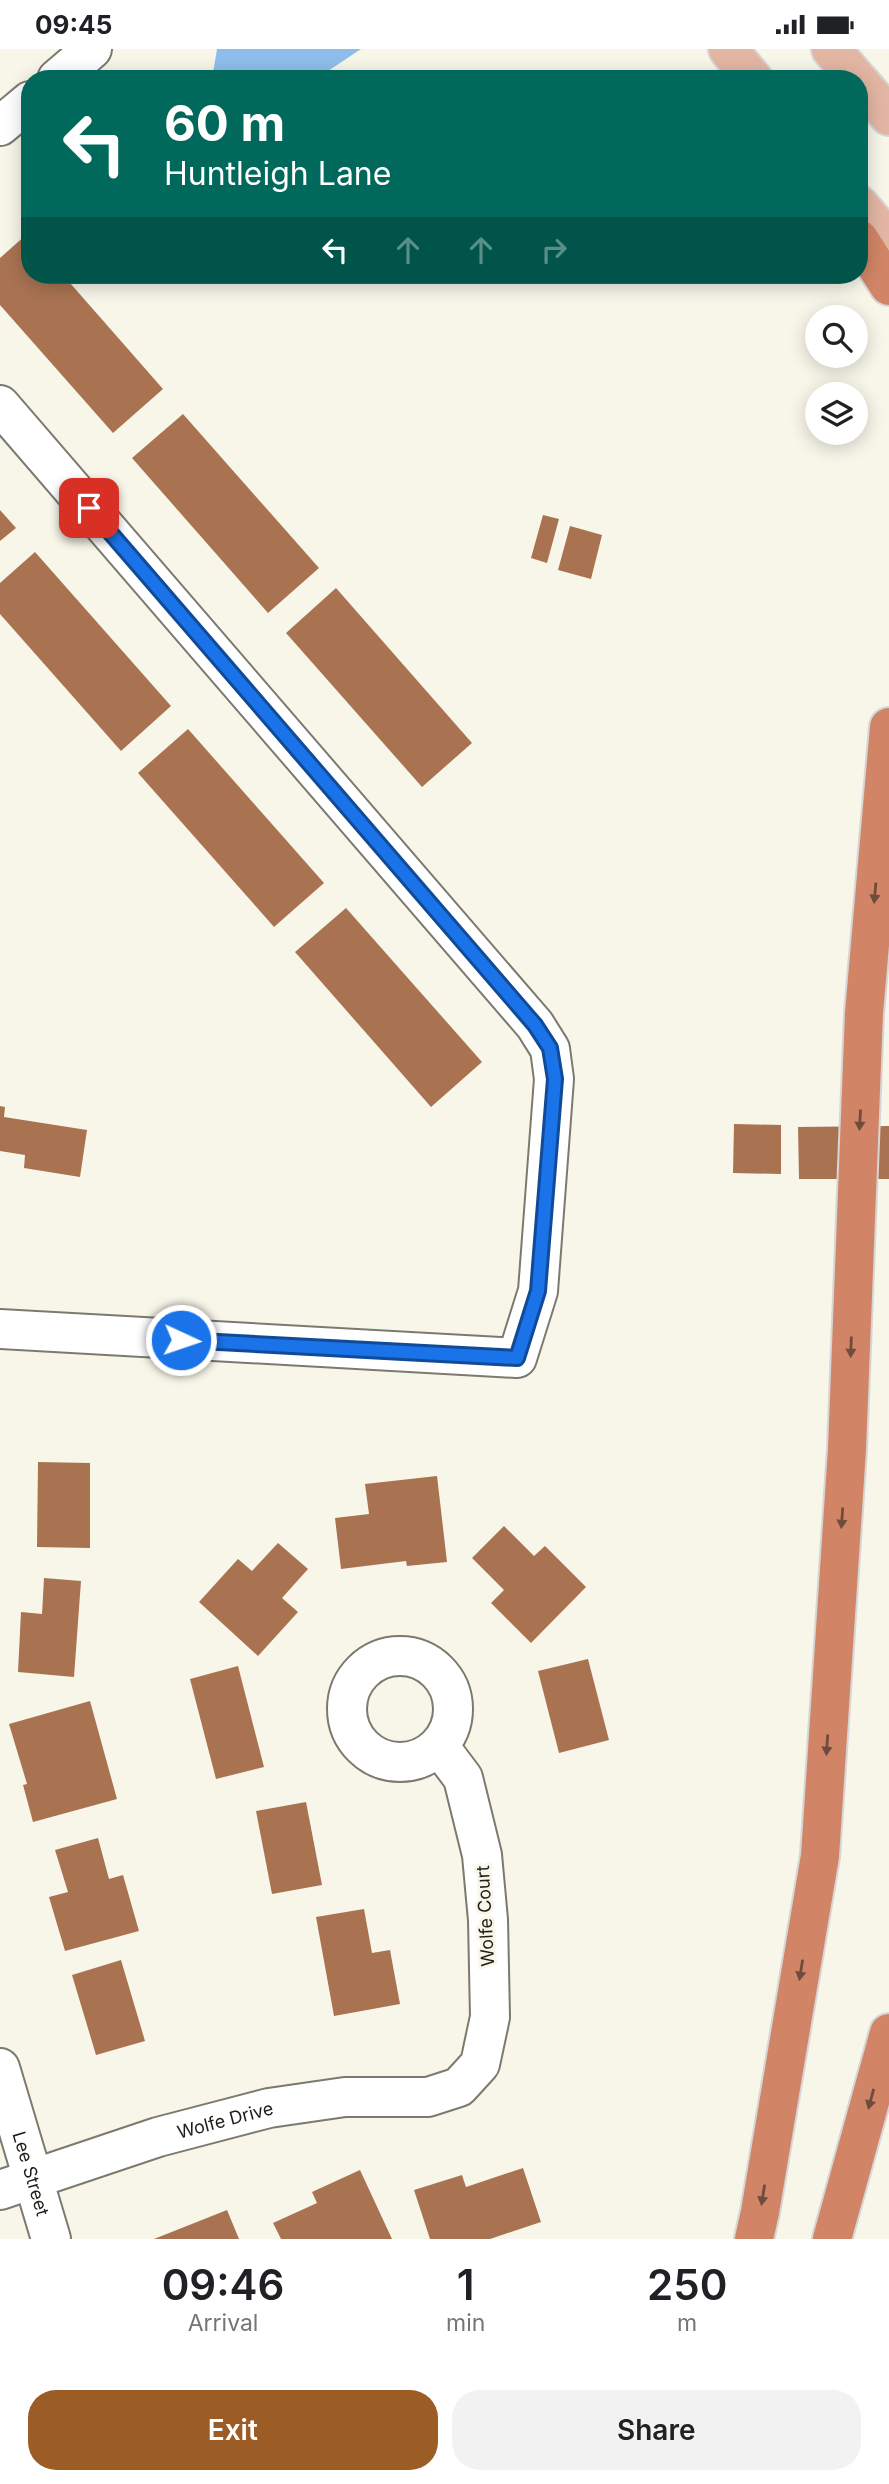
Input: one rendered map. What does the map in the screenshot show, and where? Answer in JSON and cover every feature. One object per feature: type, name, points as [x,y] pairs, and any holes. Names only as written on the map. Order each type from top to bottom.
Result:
[{"type":"highway","points":[[868,253],[889,286]]},
{"type":"highway","points":[[754,2239],[820,1856],[847,1450],[864,1013],[889,727]]},
{"type":"highway","points":[[832,2239],[889,2033]]},
{"type":"main road","points":[[728,49],[746,70]]},
{"type":"main road","points":[[831,49],[849,70]]},
{"type":"main road","points":[[868,92],[889,116]]},
{"type":"main road","points":[[868,216],[889,240]]},
{"type":"street","points":[[68,70],[92,49]]},
{"type":"street","points":[[0,126],[21,108]]},
{"type":"street","points":[[0,405],[535,1025],[550,1048],[555,1079],[538,1291],[517,1358],[0,1329]]},
{"type":"street","name":"Wolfe Court","points":[[439,1746],[463,1778],[482,1854],[488,1920],[490,2017],[480,2064],[459,2087]]},
{"type":"street","name":"Lee Street","points":[[0,2068],[16,2185],[51,2239]]},
{"type":"street","name":"Wolfe Drive","points":[[16,2185],[158,2137],[269,2108],[345,2097],[428,2097],[459,2087]]},
{"type":"water","points":[[217,49],[361,49],[330,70],[214,70]]},
{"type":"building","points":[[21,239],[21,284],[71,284],[163,389],[113,433],[0,305],[0,258]]},
{"type":"building","points":[[183,414],[319,568],[268,613],[132,458]]},
{"type":"building","points":[[0,510],[16,528],[0,541]]},
{"type":"building","points":[[543,515],[559,519],[547,563],[531,558]]},
{"type":"building","points":[[570,526],[602,535],[591,579],[558,570]]},
{"type":"building","points":[[35,552],[171,706],[121,751],[0,614],[0,583]]},
{"type":"building","points":[[336,588],[472,743],[422,787],[286,633]]},
{"type":"building","points":[[188,729],[324,883],[274,927],[138,773]]},
{"type":"building","points":[[346,908],[482,1062],[431,1107],[295,952]]},
{"type":"building","points":[[0,1106],[5,1107],[4,1117],[87,1130],[80,1177],[24,1168],[25,1155],[0,1151]]},
{"type":"building","points":[[734,1124],[781,1125],[781,1174],[733,1173]]},
{"type":"building","points":[[889,1126],[889,1179],[799,1179],[798,1127]]},
{"type":"building","points":[[38,1462],[90,1463],[90,1548],[37,1547]]},
{"type":"building","points":[[437,1476],[447,1562],[407,1566],[406,1561],[341,1569],[335,1518],[369,1514],[365,1484]]},
{"type":"building","points":[[504,1526],[534,1556],[545,1546],[586,1587],[531,1643],[491,1603],[504,1590],[472,1558]]},
{"type":"building","points":[[278,1543],[308,1569],[282,1598],[298,1612],[258,1656],[199,1602],[238,1559],[252,1571]]},
{"type":"building","points":[[44,1578],[81,1581],[74,1677],[18,1672],[21,1612],[42,1614]]},
{"type":"building","points":[[588,1659],[609,1740],[559,1753],[538,1671]]},
{"type":"building","points":[[238,1666],[264,1767],[216,1779],[190,1679]]},
{"type":"building","points":[[90,1701],[117,1799],[33,1822],[23,1785],[27,1784],[9,1724]]},
{"type":"building","points":[[306,1802],[322,1885],[272,1894],[256,1811]]},
{"type":"building","points":[[98,1838],[109,1879],[123,1875],[139,1931],[65,1951],[49,1897],[68,1892],[55,1850]]},
{"type":"building","points":[[364,1909],[372,1953],[390,1950],[400,2004],[334,2016],[316,1917]]},
{"type":"building","points":[[121,1960],[145,2041],[96,2055],[72,1975]]},
{"type":"building","points":[[523,2168],[541,2222],[490,2239],[430,2239],[414,2190],[462,2175],[466,2187]]},
{"type":"building","points":[[360,2170],[392,2239],[281,2239],[273,2223],[317,2203],[312,2192]]},
{"type":"building","points":[[227,2210],[239,2239],[154,2239]]},
{"type":"route","points":[[89,508],[535,1025],[550,1048],[555,1079],[538,1291],[517,1358],[181,1340]]}]
